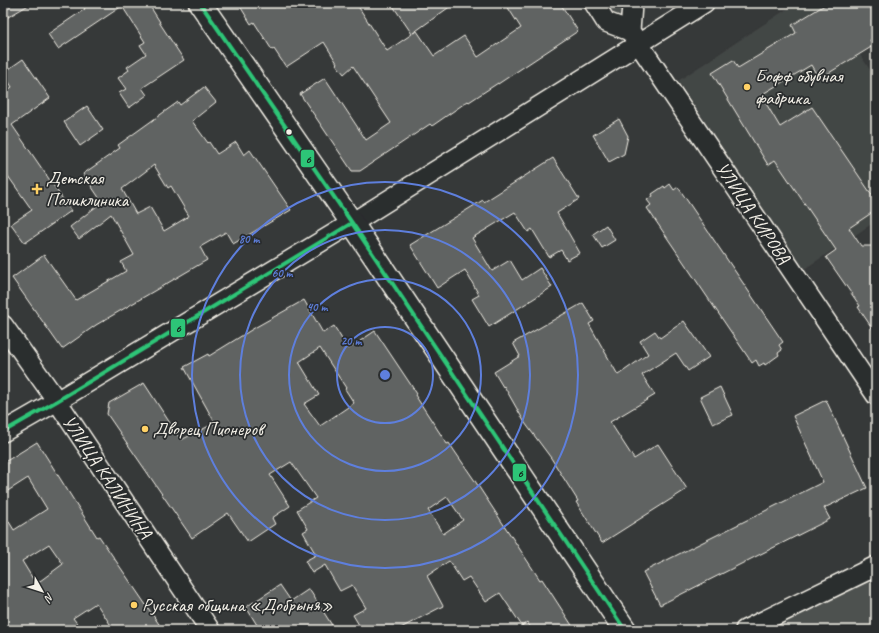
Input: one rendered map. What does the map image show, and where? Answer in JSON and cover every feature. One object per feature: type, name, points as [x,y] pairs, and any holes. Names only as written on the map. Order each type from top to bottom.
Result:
[{"type":"main road","points":[[200,3],[352,223],[625,630]]},
{"type":"street","points":[[594,3],[606,22],[634,37]]},
{"type":"street","points":[[631,3],[634,37]]},
{"type":"street","points":[[3,432],[352,223],[558,95],[634,37],[704,3]]},
{"type":"street","name":"УЛИЦА КИРОВА","points":[[634,37],[876,395]]},
{"type":"street","name":"УЛИЦА КАЛИНИНА","points":[[3,324],[57,401],[210,630]]},
{"type":"street","points":[[745,630],[876,566]]},
{"type":"shaded area","points":[[594,3],[631,3],[630,31]]},
{"type":"shaded area","points":[[796,3],[826,3],[876,79],[876,221],[803,270],[678,81]]},
{"type":"shaded area","points":[[876,576],[876,630],[768,630]]},
{"type":"building","points":[[3,3],[32,3],[3,20]]},
{"type":"building","points":[[81,3],[148,3],[184,60],[142,88],[147,95],[129,108],[119,93],[126,89],[118,78],[129,70],[127,67],[146,54],[140,45],[145,42],[122,6],[58,49],[48,34],[85,9]]},
{"type":"building","points":[[238,3],[356,3],[387,51],[412,34],[391,3],[455,3],[413,33],[417,31],[434,56],[464,36],[478,57],[521,28],[505,3],[560,3],[578,31],[498,84],[469,102],[468,101],[432,126],[430,124],[360,171],[352,171],[300,94],[325,78],[366,140],[391,123],[353,66],[344,74],[336,64],[337,63],[324,42],[286,67],[274,49],[272,50],[254,22],[251,24]]},
{"type":"building","points":[[828,3],[876,3],[876,36],[870,40],[873,46],[819,79],[811,65],[761,95],[780,127],[812,107],[876,201],[876,210],[849,228],[861,246],[876,246],[876,334],[858,307],[860,306],[826,257],[836,250],[775,160],[768,165],[712,73],[733,60],[738,68],[796,33],[792,25]]},
{"type":"building","name":"Детская Поликлиника","points":[[23,59],[50,98],[12,125],[71,211],[25,243],[11,224],[32,210],[3,169],[3,94],[12,87],[3,73]]},
{"type":"building","points":[[204,87],[216,102],[192,121],[217,154],[236,142],[244,155],[250,150],[291,210],[233,244],[226,232],[200,247],[207,260],[96,325],[62,349],[12,278],[44,255],[76,300],[126,271],[121,262],[134,255],[111,214],[79,239],[70,227],[102,202],[83,174],[120,148],[118,145],[178,102],[180,105]],"holes":[[[154,165],[168,188],[171,186],[189,216],[164,231],[150,207],[136,214],[122,189]]]},
{"type":"building","points":[[87,106],[103,130],[80,146],[64,122]]},
{"type":"building","points":[[619,119],[628,136],[624,154],[609,162],[593,135]]},
{"type":"building","points":[[553,158],[579,199],[557,213],[580,253],[567,260],[561,250],[549,257],[532,229],[528,232],[515,212],[472,238],[492,271],[510,260],[522,280],[540,268],[552,287],[489,327],[472,299],[479,295],[465,270],[437,288],[410,245],[483,200],[484,202]]},
{"type":"building","points":[[670,184],[674,190],[678,187],[783,342],[779,345],[782,350],[778,353],[779,355],[765,365],[764,363],[759,366],[756,360],[752,363],[647,208],[651,205],[647,200],[653,196],[652,194]]},
{"type":"building","points":[[606,225],[615,240],[602,248],[593,234]]},
{"type":"building","points":[[304,300],[323,333],[334,326],[348,349],[375,331],[417,394],[415,395],[447,444],[449,443],[575,630],[532,630],[527,622],[522,626],[500,593],[486,602],[469,577],[462,581],[449,561],[427,576],[443,606],[397,630],[362,630],[353,615],[366,608],[352,585],[340,591],[325,565],[312,573],[305,561],[316,555],[303,532],[308,529],[297,510],[316,498],[291,462],[270,475],[290,506],[272,518],[275,524],[248,542],[228,513],[192,538],[107,414],[109,403],[144,383],[181,440],[215,423],[184,367],[208,354],[209,356]],"holes":[[[320,348],[354,403],[320,426],[304,404],[319,395],[299,362]],[[447,497],[463,520],[443,534],[428,510]]]},
{"type":"building","points":[[583,303],[594,321],[589,324],[618,375],[648,354],[640,341],[655,331],[660,338],[684,321],[709,357],[688,371],[676,353],[642,375],[655,395],[610,422],[634,459],[658,444],[687,489],[602,543],[576,502],[578,501],[551,458],[525,423],[504,386],[503,387],[494,372],[520,356],[513,343]]},
{"type":"building","points":[[720,387],[733,415],[713,424],[700,397]]},
{"type":"building","points":[[826,400],[867,488],[824,508],[830,519],[660,605],[643,572],[823,482],[793,416]]},
{"type":"building","points":[[37,442],[97,537],[99,536],[163,630],[114,630],[96,603],[73,618],[82,630],[3,630],[3,512],[14,530],[47,509],[28,478],[3,494],[3,463]],"holes":[[[49,544],[63,564],[36,584],[22,561]]]},
{"type":"building","points":[[280,585],[291,601],[309,589],[335,630],[260,630],[246,607]]},
{"type":"transit line","name":"6","points":[[200,3],[352,223],[625,630]]},
{"type":"transit line","name":"6","points":[[3,432],[352,223]]},
{"type":"place","name":"Бофф обувная фабрика","points":[[747,87]]},
{"type":"place","name":"Детская Поликлиника","points":[[37,189]]},
{"type":"place","name":"Дворец Пионеров","points":[[145,429]]},
{"type":"place","name":"Русская община «Добрыня»","points":[[134,605]]}]
